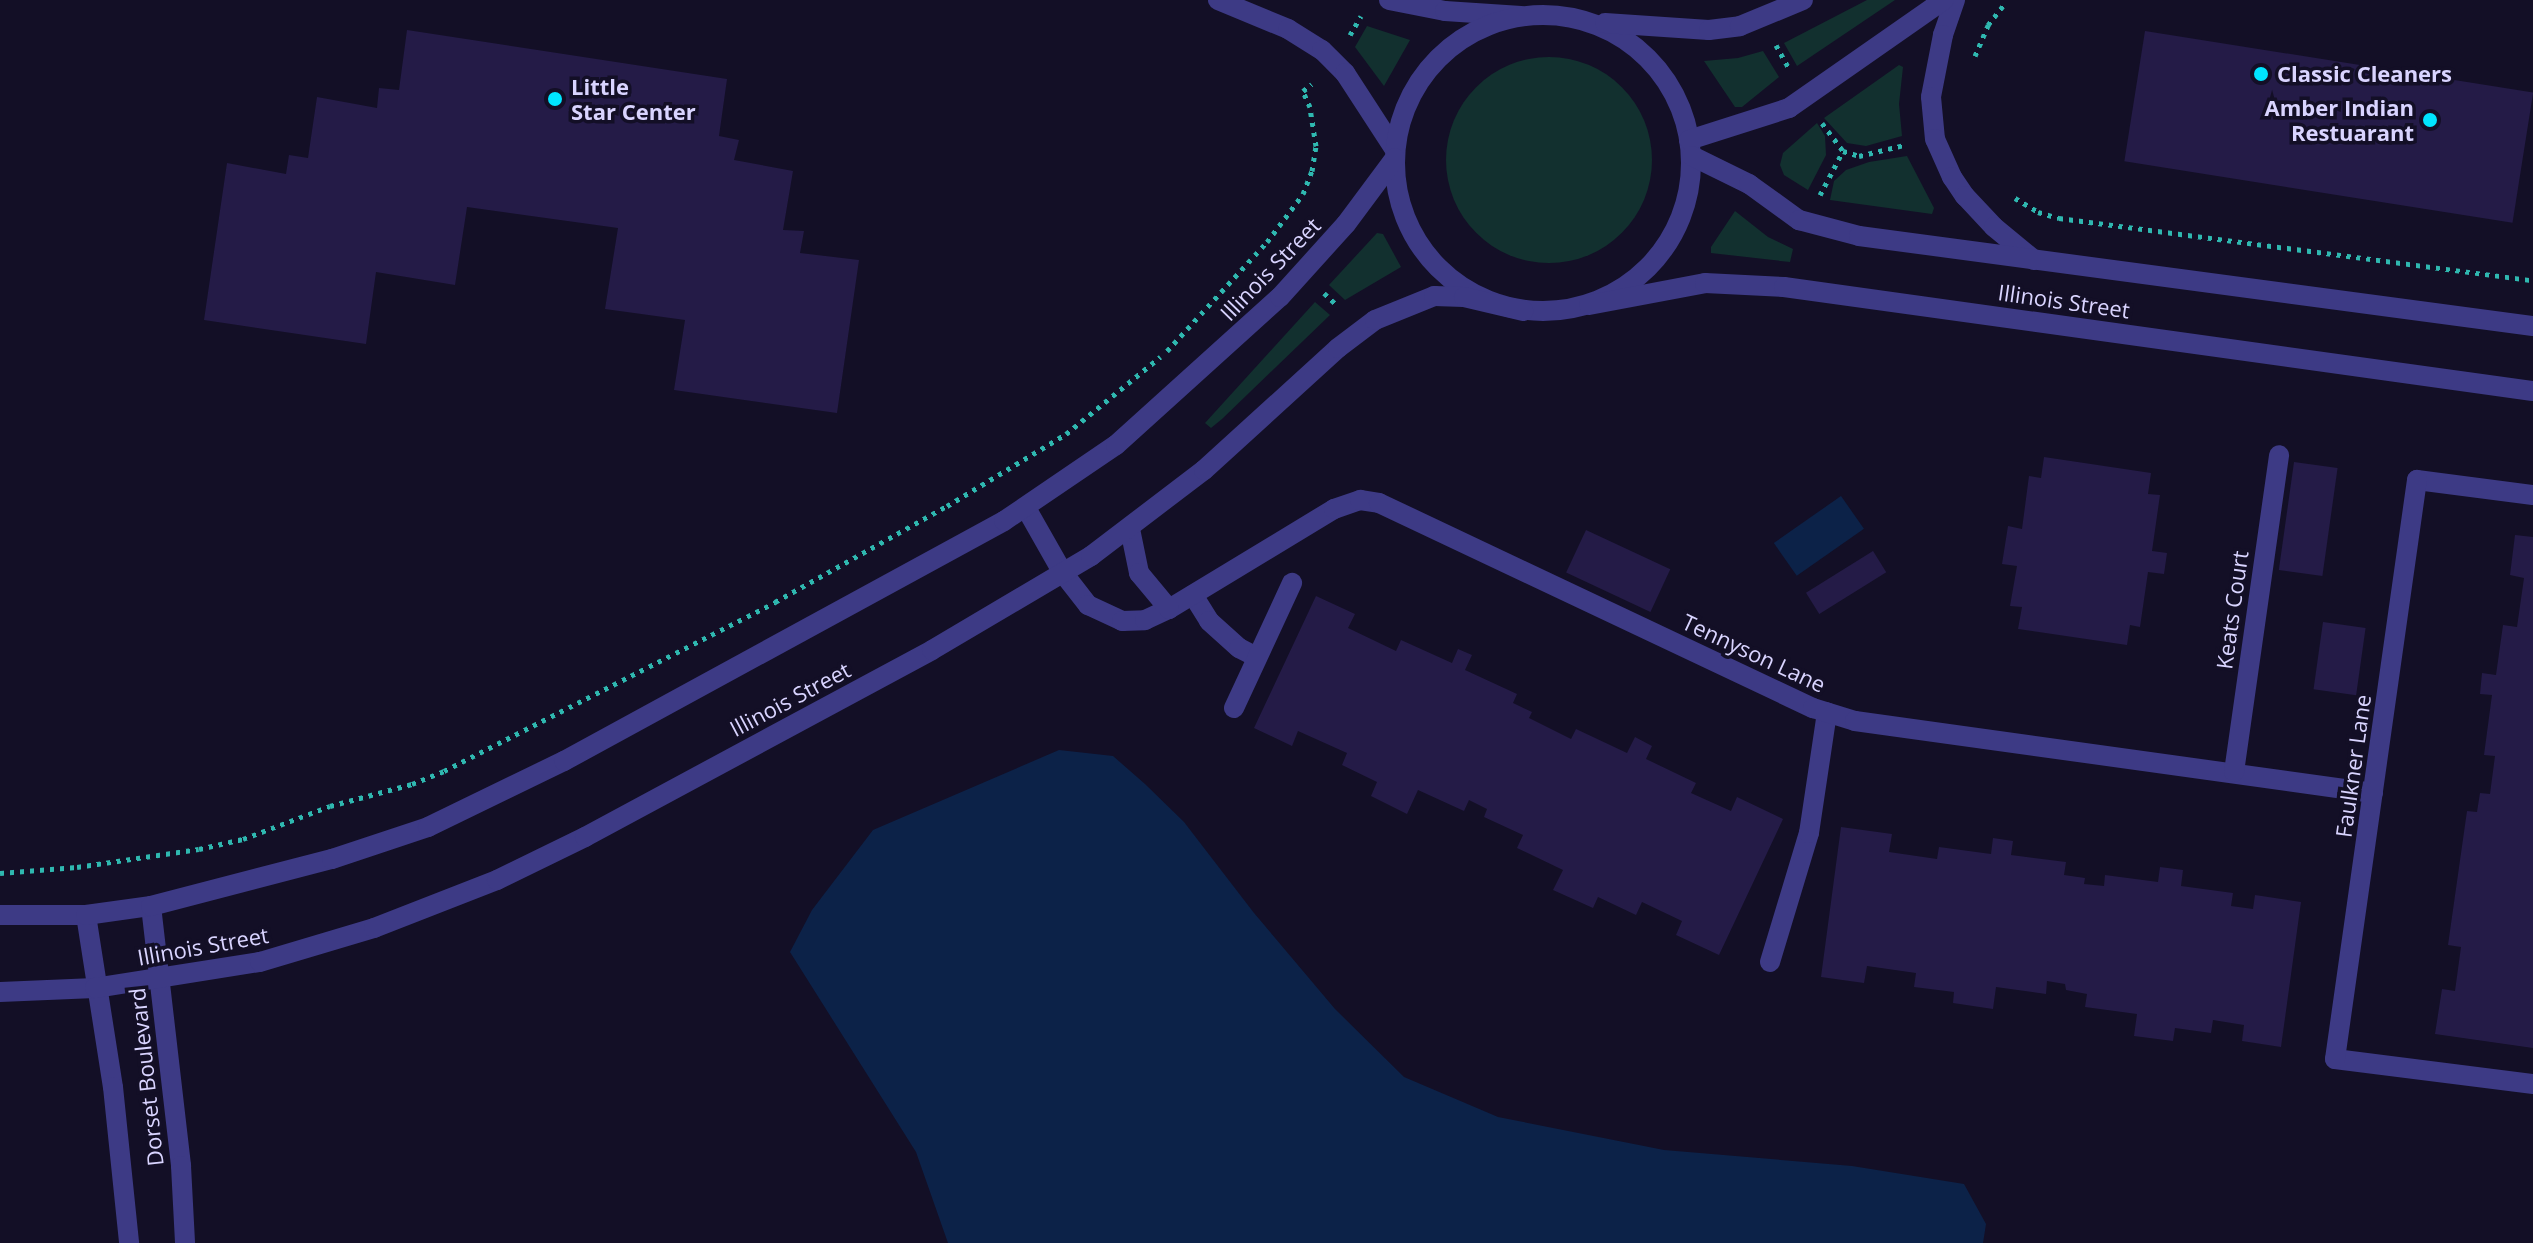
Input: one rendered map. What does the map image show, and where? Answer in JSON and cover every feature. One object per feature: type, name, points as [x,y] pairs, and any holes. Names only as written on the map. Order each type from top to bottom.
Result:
[{"type":"street","points":[[1218,0],[1288,29],[1322,50],[1345,73],[1395,154]]},
{"type":"street","points":[[1389,0],[1445,11],[1555,15],[1588,22],[1684,31],[1740,26],[1803,0]]},
{"type":"street","points":[[1690,148],[1789,108],[1944,0]]},
{"type":"street","points":[[1955,0],[1943,35],[1931,97],[1935,139],[1952,177],[1965,196],[1994,227],[2034,260]]},
{"type":"street","points":[[1521,16],[1501,20],[1465,37],[1435,62],[1404,112],[1395,154],[1397,189],[1406,219],[1420,247],[1440,271],[1465,290],[1493,303],[1523,311]]},
{"type":"street","points":[[1588,22],[1627,41],[1659,70],[1677,99],[1690,148],[1690,186],[1682,215],[1667,245],[1646,271],[1619,291],[1589,305]]},
{"type":"street","name":"Illinois Street","points":[[1690,148],[1749,184],[1799,220],[1859,236],[2533,326]]},
{"type":"street","name":"Illinois Street","points":[[0,915],[86,915],[151,906],[332,859],[428,827],[564,761],[1026,508],[1116,445],[1234,341],[1346,224],[1395,154]]},
{"type":"street","name":"Illinois Street","points":[[0,992],[95,988],[260,962],[327,942],[497,880],[585,837],[932,650],[1063,573],[1130,529],[1204,470],[1338,348],[1375,320],[1434,296],[1464,297],[1523,311],[1556,312],[1705,283],[1819,290],[2533,391]]},
{"type":"street","name":"Keats Court","points":[[2234,772],[2279,455]]},
{"type":"street","name":"Faulkner Lane","points":[[2533,495],[2417,480],[2335,1059],[2533,1084]]},
{"type":"street","name":"Tennyson Lane","points":[[1026,508],[1063,573],[1088,605],[1122,621],[1145,620],[1169,609],[1334,509],[1360,500],[1379,503],[1827,712],[1855,721],[2373,793]]},
{"type":"street","points":[[1130,529],[1139,573],[1169,609]]},
{"type":"street","points":[[1234,708],[1292,583]]},
{"type":"street","points":[[1193,595],[1209,621],[1239,648],[1257,657]]},
{"type":"street","points":[[1770,962],[1809,833],[1827,712]]},
{"type":"street","name":"Dorset Boulevard","points":[[151,906],[181,1166],[185,1243]]},
{"type":"street","name":"Dorset Boulevard","points":[[86,915],[95,988],[117,1113],[129,1243]]},
{"type":"path","points":[[1972,66],[1988,25],[2005,3]]},
{"type":"path","points":[[1776,45],[1791,71]]},
{"type":"path","points":[[0,873],[43,872],[199,849],[243,839],[330,806],[412,784],[476,757],[775,602],[947,506],[1066,434],[1166,352],[1267,242],[1303,194],[1312,171],[1314,126],[1303,91],[1316,80]]},
{"type":"path","points":[[1819,119],[1843,151],[1859,156],[1905,145]]},
{"type":"path","points":[[1819,196],[1843,151]]},
{"type":"path","points":[[2005,190],[2038,212],[2059,218],[2533,280]]},
{"type":"path","points":[[1323,293],[1338,306]]},
{"type":"green space","points":[[1867,0],[1895,0],[1797,66],[1784,43]]},
{"type":"green space","points":[[1367,26],[1410,40],[1384,86],[1355,47]]},
{"type":"green space","points":[[1763,51],[1779,77],[1742,107],[1735,107],[1704,61],[1738,58]]},
{"type":"green space","points":[[1549,57],[1589,65],[1622,87],[1644,120],[1652,160],[1644,200],[1622,233],[1589,255],[1549,263],[1509,255],[1476,233],[1454,200],[1446,160],[1454,120],[1476,87],[1509,65]]},
{"type":"green space","points":[[1899,65],[1903,67],[1899,104],[1902,136],[1866,146],[1847,143],[1824,118]]},
{"type":"green space","points":[[1817,123],[1825,136],[1826,155],[1808,190],[1784,175],[1780,165],[1783,153]]},
{"type":"green space","points":[[1907,156],[1934,208],[1932,214],[1830,200],[1834,181],[1846,170],[1869,162]]},
{"type":"green space","points":[[1735,211],[1768,237],[1793,249],[1790,262],[1711,253],[1711,247]]},
{"type":"green space","points":[[1377,233],[1383,234],[1401,267],[1345,300],[1329,285]]},
{"type":"green space","points":[[1315,302],[1330,315],[1222,419],[1211,428],[1205,423]]},
{"type":"water","points":[[1841,496],[1864,529],[1797,576],[1774,543]]},
{"type":"water","points":[[1059,750],[1113,756],[1145,784],[1184,822],[1254,913],[1335,1009],[1404,1077],[1498,1117],[1664,1150],[1852,1166],[1964,1184],[1986,1224],[1983,1243],[948,1243],[916,1152],[790,952],[812,910],[873,830]]},
{"type":"building","points":[[407,30],[727,79],[719,136],[739,140],[734,160],[793,171],[783,230],[804,231],[800,253],[859,260],[837,413],[674,390],[685,320],[605,309],[618,228],[467,207],[455,285],[376,272],[366,344],[204,320],[227,163],[286,174],[289,155],[308,158],[317,97],[377,108],[379,88],[399,90]]},
{"type":"building","points":[[2145,31],[2533,92],[2513,223],[2124,161]]},
{"type":"building","points":[[2044,457],[2151,473],[2148,494],[2160,495],[2152,551],[2167,553],[2164,574],[2148,572],[2140,627],[2130,625],[2127,645],[2018,629],[2022,607],[2010,606],[2017,566],[2002,564],[2008,526],[2022,529],[2029,476],[2041,478]]},
{"type":"building","points":[[2294,462],[2338,468],[2322,576],[2279,570]]},
{"type":"building","points":[[1586,530],[1670,569],[1650,612],[1566,573]]},
{"type":"building","points":[[2515,535],[2533,537],[2533,1048],[2435,1034],[2442,989],[2455,991],[2461,947],[2448,945],[2467,811],[2477,812],[2480,793],[2490,794],[2495,756],[2484,755],[2492,695],[2480,694],[2482,673],[2496,675],[2503,625],[2517,627],[2524,578],[2510,575]]},
{"type":"building","points":[[1873,551],[1886,572],[1819,614],[1806,593]]},
{"type":"building","points":[[1316,596],[1355,614],[1348,628],[1396,651],[1401,640],[1452,663],[1458,649],[1472,655],[1465,670],[1517,694],[1513,703],[1532,712],[1529,718],[1571,739],[1576,729],[1627,753],[1635,737],[1652,746],[1646,759],[1696,783],[1691,793],[1731,811],[1737,797],[1783,819],[1719,955],[1676,935],[1682,921],[1642,902],[1636,915],[1598,897],[1593,908],[1553,890],[1563,870],[1517,848],[1523,835],[1484,817],[1487,809],[1469,800],[1464,811],[1418,790],[1407,814],[1371,796],[1377,782],[1342,765],[1347,753],[1298,731],[1292,746],[1254,728]]},
{"type":"building","points":[[2323,622],[2366,628],[2356,695],[2314,689]]},
{"type":"building","points":[[1841,827],[1892,834],[1889,852],[1937,859],[1939,847],[1991,854],[1993,838],[2013,841],[2011,855],[2066,862],[2064,875],[2085,878],[2084,884],[2104,886],[2105,875],[2158,882],[2160,867],[2183,870],[2181,886],[2233,893],[2231,906],[2253,909],[2255,895],[2301,902],[2281,1047],[2242,1041],[2244,1025],[2213,1020],[2211,1033],[2175,1028],[2173,1041],[2134,1036],[2137,1014],[2085,1007],[2087,994],[2066,990],[2065,984],[2047,981],[2046,994],[1996,987],[1993,1009],[1953,1003],[1954,992],[1914,987],[1916,973],[1867,966],[1864,983],[1821,977]]},
{"type":"place","name":"Classic Cleaners","points":[[2261,74]]},
{"type":"place","name":"Little Star Center","points":[[555,99]]},
{"type":"place","name":"Amber Indian Restuarant","points":[[2430,120]]}]
